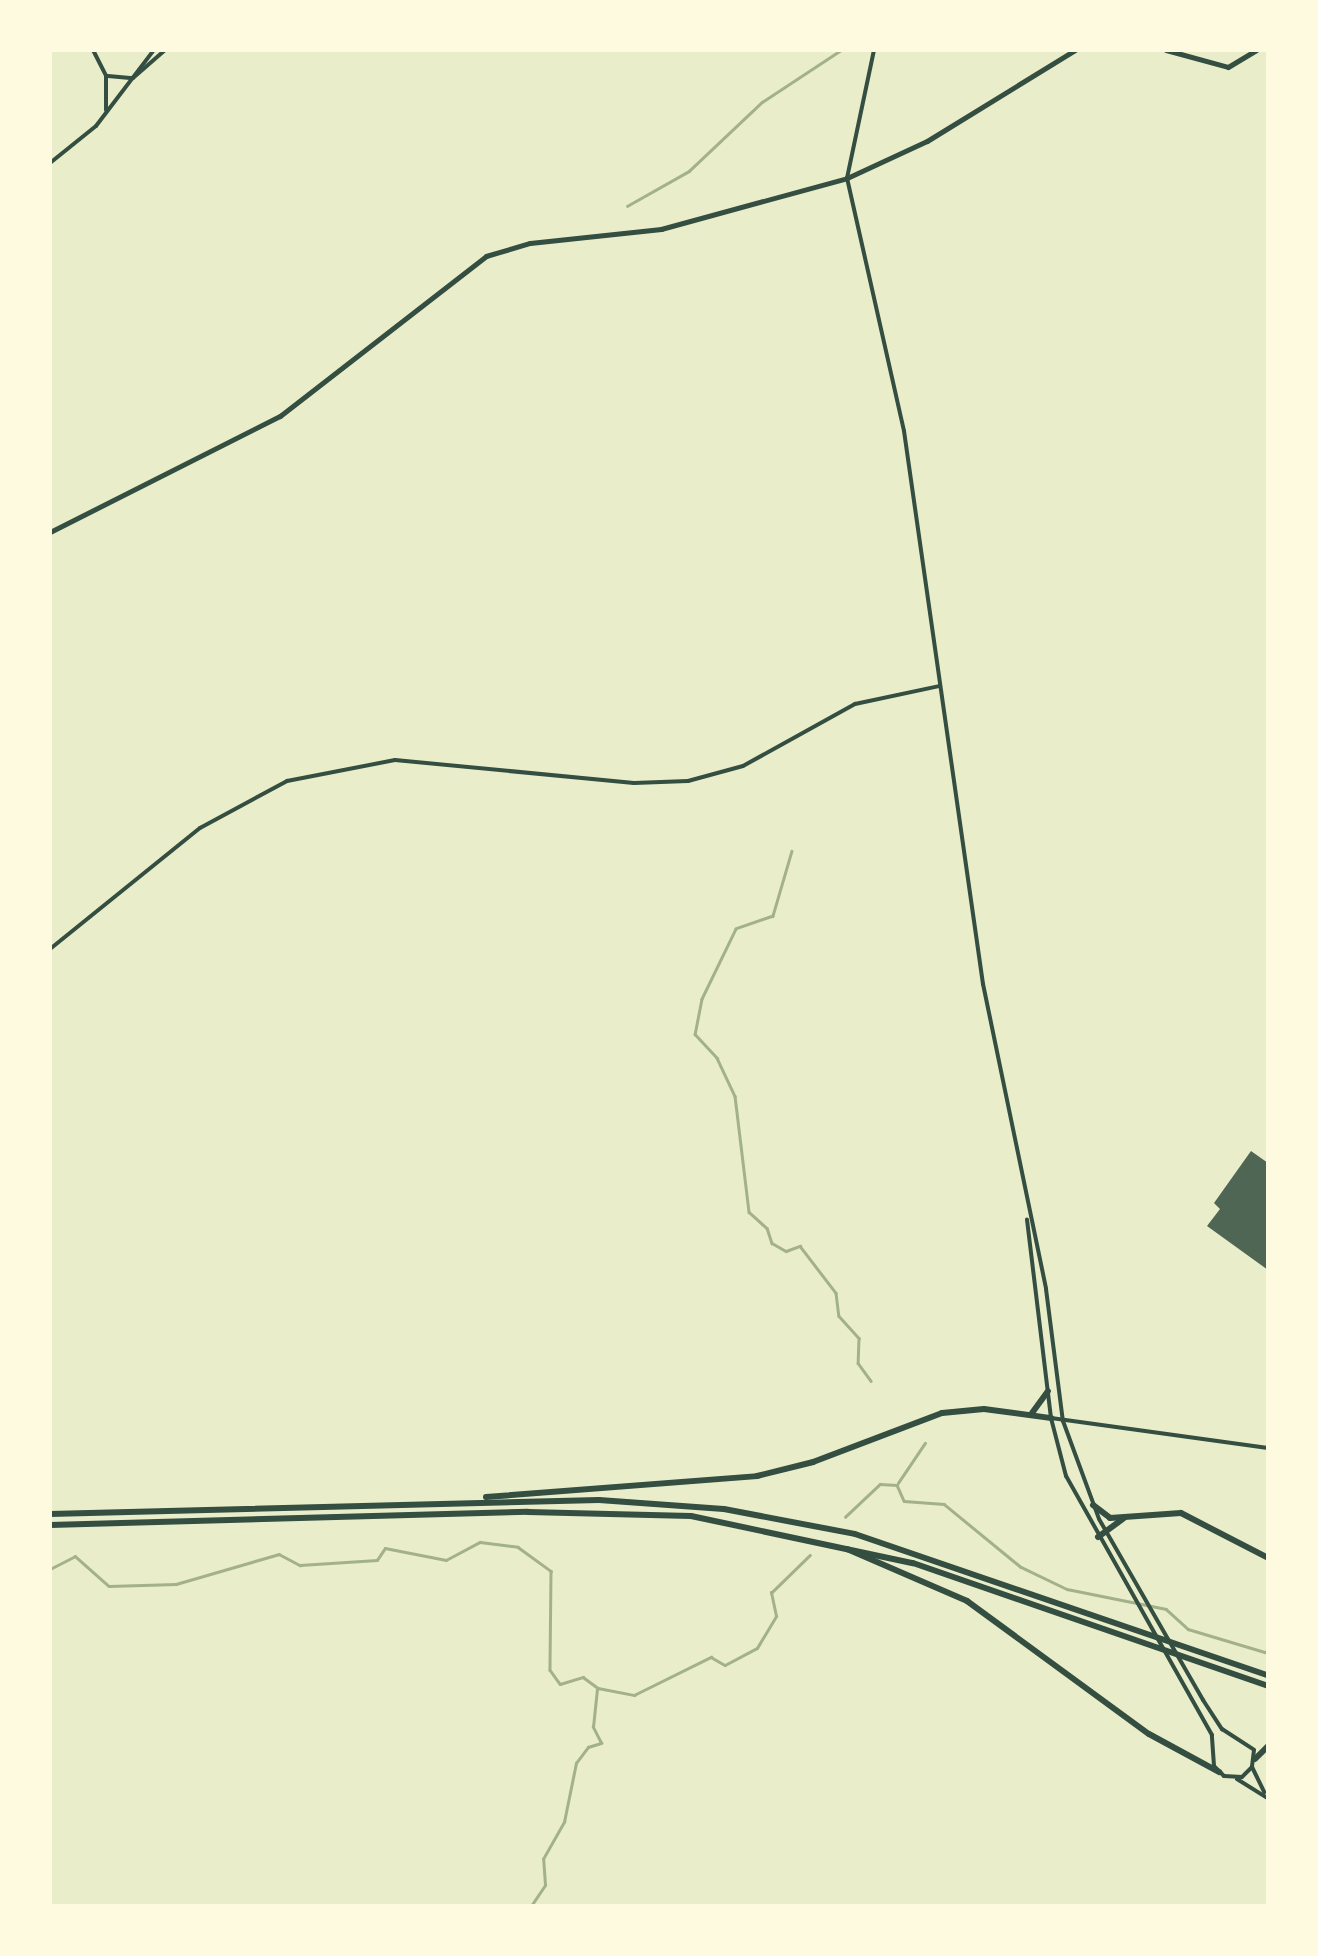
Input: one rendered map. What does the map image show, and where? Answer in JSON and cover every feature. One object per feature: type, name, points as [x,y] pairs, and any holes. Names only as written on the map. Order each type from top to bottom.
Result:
[{"type":"highway","points":[[1028,1414],[1040,1408],[1048,1391]]},
{"type":"highway","points":[[443,1502],[709,1483],[813,1462],[928,1416],[984,1409],[1052,1418]]},
{"type":"highway","points":[[50,1514],[443,1502],[662,1503],[782,1518],[920,1554],[1268,1675]]},
{"type":"highway","points":[[1093,1505],[1106,1516],[1181,1513],[1268,1558]]},
{"type":"highway","points":[[50,1525],[657,1513],[817,1539],[913,1563],[1268,1686]]},
{"type":"highway","points":[[1098,1537],[1125,1517]]},
{"type":"highway","points":[[817,1539],[902,1569],[968,1601],[1149,1734],[1219,1772]]},
{"type":"highway","points":[[1254,1763],[1268,1746]]},
{"type":"main road","points":[[50,532],[280,416],[486,256],[530,243],[661,228],[847,178],[927,141],[1075,50]]},
{"type":"main road","points":[[1166,50],[1228,67],[1256,50]]},
{"type":"street","points":[[92,50],[106,76],[105,114]]},
{"type":"street","points":[[50,163],[105,114],[154,50]]},
{"type":"street","points":[[106,76],[133,78],[164,50]]},
{"type":"street","points":[[874,50],[847,178],[904,431],[983,984],[1027,1219],[1052,1418],[1066,1476],[1212,1735],[1219,1772],[1267,1797]]},
{"type":"street","points":[[50,949],[200,828],[287,781],[395,760],[634,783],[688,781],[743,766],[855,704],[940,686]]},
{"type":"street","points":[[1027,1219],[1046,1289],[1063,1422],[1093,1505],[1222,1729],[1251,1744],[1267,1797]]},
{"type":"street","points":[[1052,1418],[1268,1448]]},
{"type":"street","points":[[1237,1779],[1254,1763]]},
{"type":"building","points":[[1251,1151],[1268,1163],[1268,1270],[1207,1226],[1220,1209],[1214,1203]]},
{"type":"waterway","points":[[627,206],[689,171],[762,102],[841,50]]},
{"type":"waterway","points":[[792,851],[773,916],[736,929],[702,999],[695,1034],[717,1058],[735,1096],[749,1212],[767,1228],[772,1243],[786,1251],[800,1246],[836,1293],[839,1316],[859,1338],[858,1363],[871,1381]]},
{"type":"waterway","points":[[898,1483],[925,1443]]},
{"type":"waterway","points":[[845,1517],[880,1484],[897,1485],[904,1501],[944,1504],[1021,1567],[1067,1589],[1166,1609],[1188,1629],[1268,1653]]},
{"type":"waterway","points":[[50,1569],[75,1556],[109,1586],[176,1584],[279,1554],[300,1565],[377,1560],[385,1548],[446,1560],[480,1542],[518,1547],[551,1571],[550,1670],[560,1684],[583,1677],[598,1688],[634,1695],[711,1657],[725,1665],[757,1648],[776,1616],[771,1593],[810,1555]]},
{"type":"waterway","points":[[531,1906],[545,1885],[543,1859],[564,1822],[576,1763],[588,1747],[601,1743],[593,1727],[597,1690]]}]
